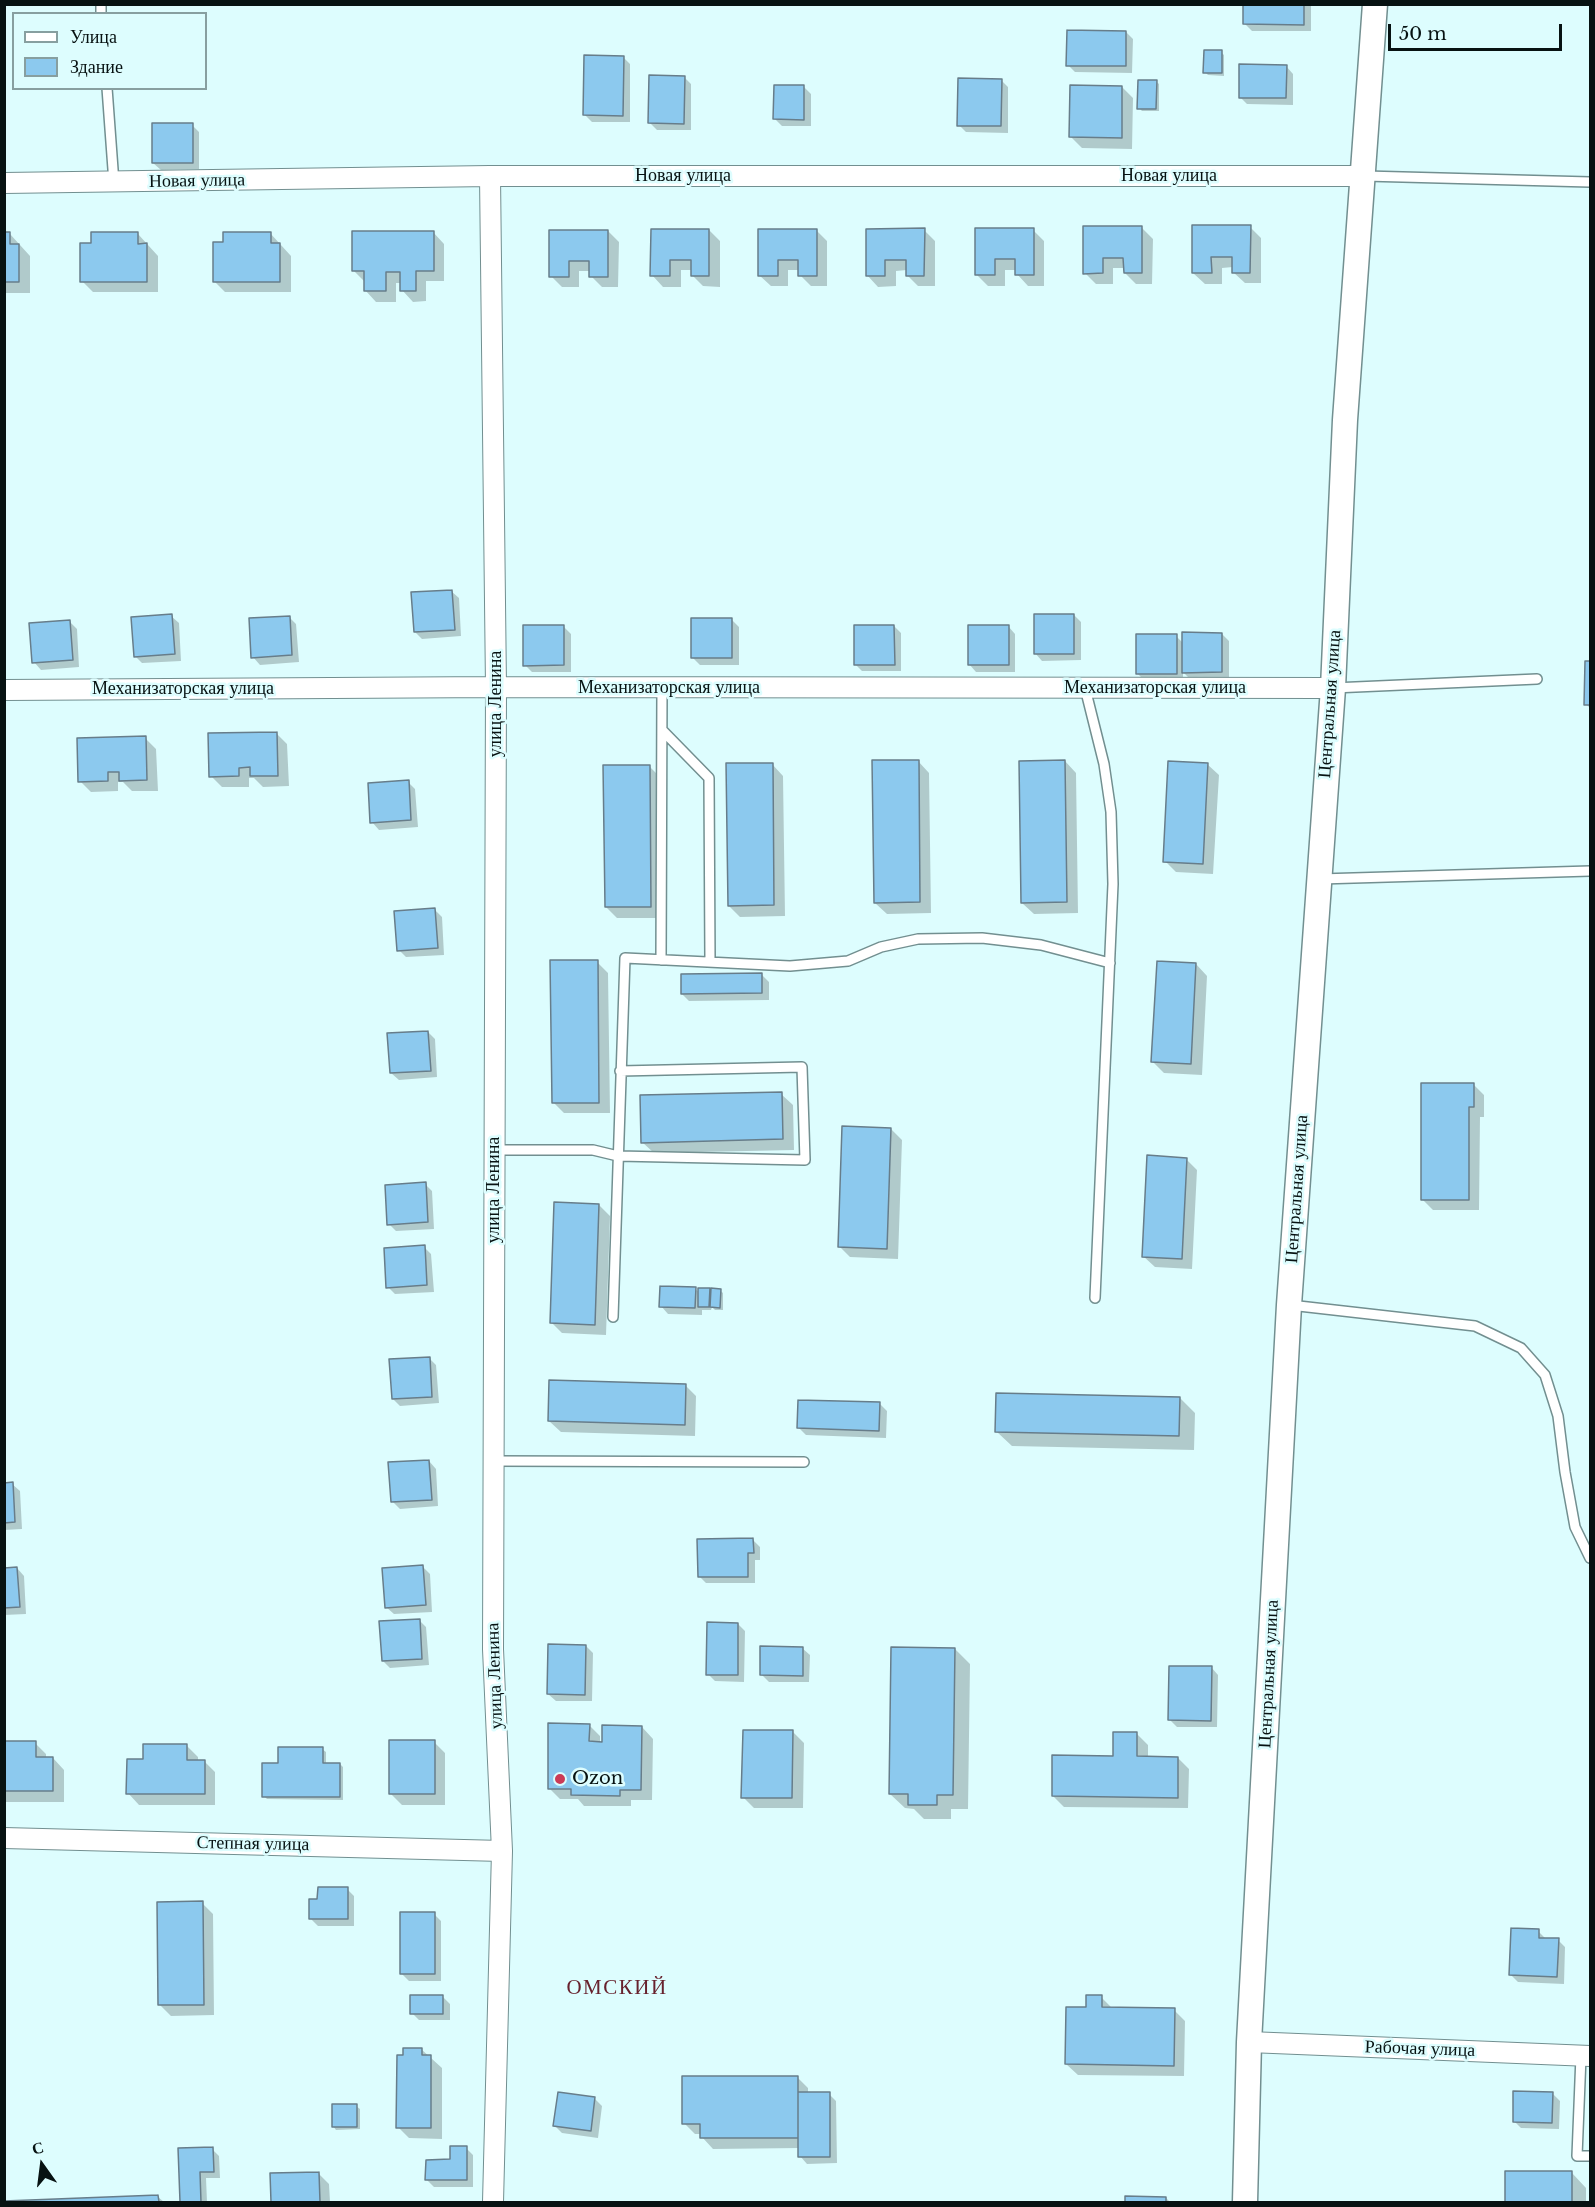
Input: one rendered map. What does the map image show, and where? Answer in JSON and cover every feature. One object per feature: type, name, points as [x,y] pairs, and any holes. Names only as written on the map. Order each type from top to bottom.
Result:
[{"type":"street","name":"Центральная улица","points":[[1245,2202],[1249,2042],[1289,1305],[1333,688],[1345,420],[1375,4]]},
{"type":"street","name":"Новая улица","points":[[4,183],[490,176],[1361,176]]},
{"type":"street","name":"улица Ленина","points":[[490,176],[496,687],[493,1649],[502,1851],[493,2202]]},
{"type":"street","name":"Механизаторская улица","points":[[4,690],[496,687],[1333,688]]},
{"type":"street","name":"Степная улица","points":[[4,1838],[502,1851]]},
{"type":"street","name":"Рабочая улица","points":[[1249,2042],[1586,2056]]},
{"type":"lane","points":[[107,90],[114,183]]},
{"type":"lane","points":[[1361,176],[1590,182]]},
{"type":"lane","points":[[1333,688],[1537,679]]},
{"type":"lane","points":[[661,960],[662,688]]},
{"type":"lane","points":[[1085,688],[1104,764],[1111,812],[1113,884],[1095,1298]]},
{"type":"lane","points":[[663,730],[709,778],[710,962]]},
{"type":"lane","points":[[1318,879],[1590,871]]},
{"type":"lane","points":[[613,1317],[625,958],[790,966],[848,961],[881,947],[918,939],[982,938],[1041,945],[1110,963]]},
{"type":"lane","points":[[494,1150],[593,1150],[618,1156],[805,1160],[802,1067],[620,1071]]},
{"type":"lane","points":[[1289,1305],[1475,1326],[1521,1348],[1545,1375],[1558,1416],[1575,1527],[1590,1558]]},
{"type":"lane","points":[[495,1461],[804,1462]]},
{"type":"lane","points":[[1586,2056],[1577,2156],[1590,2156]]},
{"type":"building","points":[[1243,4],[1304,4],[1304,25],[1243,24]]},
{"type":"building","points":[[1067,30],[1126,31],[1126,66],[1066,66]]},
{"type":"building","points":[[1204,50],[1222,50],[1222,73],[1203,73]]},
{"type":"building","points":[[584,55],[624,56],[623,116],[583,115]]},
{"type":"building","points":[[1239,64],[1287,65],[1286,98],[1239,98]]},
{"type":"building","points":[[649,75],[685,76],[684,124],[648,123]]},
{"type":"building","points":[[958,78],[1002,79],[1001,126],[957,126]]},
{"type":"building","points":[[1138,80],[1157,80],[1156,109],[1137,109]]},
{"type":"building","points":[[774,85],[804,85],[804,120],[773,119]]},
{"type":"building","points":[[1070,85],[1122,86],[1122,138],[1069,137]]},
{"type":"building","points":[[152,123],[193,123],[193,163],[152,163]]},
{"type":"building","points":[[1192,225],[1251,225],[1250,273],[1232,273],[1232,257],[1211,257],[1212,273],[1192,273]]},
{"type":"building","points":[[1083,226],[1142,226],[1142,273],[1124,273],[1123,258],[1103,258],[1103,273],[1083,274]]},
{"type":"building","points":[[925,228],[924,276],[906,276],[906,260],[885,260],[885,276],[866,276],[866,229]]},
{"type":"building","points":[[975,228],[1034,228],[1034,275],[1015,275],[1015,259],[995,259],[995,275],[975,275]]},
{"type":"building","points":[[651,229],[709,229],[709,276],[691,276],[691,260],[670,260],[670,276],[650,276]]},
{"type":"building","points":[[758,229],[817,229],[817,276],[798,276],[798,260],[778,260],[778,276],[758,276]]},
{"type":"building","points":[[549,230],[608,230],[608,277],[589,277],[589,261],[569,261],[569,277],[549,277]]},
{"type":"building","points":[[352,231],[434,231],[434,271],[416,271],[416,291],[400,291],[400,272],[386,272],[386,291],[364,291],[364,271],[352,271]]},
{"type":"building","points":[[4,232],[10,232],[10,244],[19,244],[19,282],[4,282]]},
{"type":"building","points":[[91,232],[138,232],[138,244],[147,243],[147,282],[80,282],[80,243],[91,243]]},
{"type":"building","points":[[223,232],[271,232],[271,243],[280,243],[280,282],[213,282],[213,242],[223,242]]},
{"type":"building","points":[[452,590],[455,630],[414,632],[411,592]]},
{"type":"building","points":[[172,614],[175,654],[134,657],[131,617]]},
{"type":"building","points":[[1034,614],[1074,614],[1074,654],[1034,654]]},
{"type":"building","points":[[290,616],[292,655],[251,658],[249,618]]},
{"type":"building","points":[[691,618],[732,618],[732,658],[691,658]]},
{"type":"building","points":[[70,620],[73,660],[32,663],[29,623]]},
{"type":"building","points":[[523,625],[564,625],[564,665],[523,666]]},
{"type":"building","points":[[854,625],[894,625],[895,665],[854,665]]},
{"type":"building","points":[[968,625],[1009,625],[1009,665],[968,665]]},
{"type":"building","points":[[1182,632],[1222,633],[1222,672],[1182,673]]},
{"type":"building","points":[[1136,634],[1177,634],[1177,674],[1136,674]]},
{"type":"building","points":[[1585,661],[1590,661],[1590,705],[1584,705]]},
{"type":"building","points":[[277,732],[278,776],[250,776],[250,767],[239,768],[239,776],[209,777],[208,733]]},
{"type":"building","points":[[146,736],[147,780],[119,781],[119,772],[108,772],[108,781],[78,782],[77,738]]},
{"type":"building","points":[[872,760],[919,760],[920,902],[874,903]]},
{"type":"building","points":[[1065,760],[1067,902],[1021,903],[1019,761]]},
{"type":"building","points":[[1168,761],[1208,763],[1203,864],[1163,862]]},
{"type":"building","points":[[726,763],[773,763],[774,905],[728,906]]},
{"type":"building","points":[[603,765],[650,765],[651,907],[605,907]]},
{"type":"building","points":[[409,780],[411,820],[370,823],[368,783]]},
{"type":"building","points":[[435,908],[438,948],[397,951],[394,911]]},
{"type":"building","points":[[550,960],[598,960],[599,1103],[552,1103]]},
{"type":"building","points":[[1157,961],[1196,963],[1191,1064],[1151,1062]]},
{"type":"building","points":[[762,973],[762,993],[681,994],[681,974]]},
{"type":"building","points":[[428,1031],[431,1071],[390,1073],[387,1033]]},
{"type":"building","points":[[1421,1083],[1474,1083],[1474,1107],[1469,1107],[1469,1200],[1421,1200]]},
{"type":"building","points":[[782,1092],[783,1139],[641,1143],[640,1095]]},
{"type":"building","points":[[842,1126],[891,1128],[887,1249],[838,1247]]},
{"type":"building","points":[[1147,1155],[1187,1158],[1182,1259],[1142,1257]]},
{"type":"building","points":[[426,1182],[428,1222],[387,1225],[385,1185]]},
{"type":"building","points":[[554,1202],[599,1204],[595,1325],[550,1323]]},
{"type":"building","points":[[425,1245],[427,1285],[386,1288],[384,1248]]},
{"type":"building","points":[[660,1286],[696,1287],[695,1308],[659,1307]]},
{"type":"building","points":[[698,1288],[710,1288],[709,1307],[698,1307]]},
{"type":"building","points":[[711,1288],[721,1289],[720,1308],[710,1307]]},
{"type":"building","points":[[430,1357],[432,1397],[392,1399],[389,1359]]},
{"type":"building","points":[[549,1380],[686,1384],[685,1425],[548,1421]]},
{"type":"building","points":[[996,1393],[1180,1397],[1179,1436],[995,1432]]},
{"type":"building","points":[[798,1400],[880,1402],[879,1431],[797,1428]]},
{"type":"building","points":[[429,1460],[432,1500],[391,1502],[388,1462]]},
{"type":"building","points":[[13,1482],[15,1522],[4,1523],[4,1483]]},
{"type":"building","points":[[753,1538],[754,1553],[748,1553],[748,1577],[698,1577],[697,1539]]},
{"type":"building","points":[[423,1565],[426,1605],[385,1608],[382,1568]]},
{"type":"building","points":[[17,1567],[20,1607],[4,1608],[4,1568]]},
{"type":"building","points":[[420,1619],[422,1659],[382,1661],[379,1621]]},
{"type":"building","points":[[707,1622],[738,1623],[738,1675],[706,1675]]},
{"type":"building","points":[[548,1644],[586,1645],[585,1695],[547,1694]]},
{"type":"building","points":[[760,1646],[803,1647],[803,1676],[760,1675]]},
{"type":"building","points":[[891,1647],[955,1648],[953,1795],[937,1795],[937,1805],[908,1805],[908,1794],[889,1794]]},
{"type":"building","points":[[1169,1666],[1212,1666],[1211,1721],[1168,1720]]},
{"type":"building","points":[[548,1723],[590,1724],[589,1741],[602,1742],[602,1725],[642,1726],[641,1790],[620,1790],[620,1796],[571,1795],[571,1789],[548,1789]]},
{"type":"building","points":[[743,1730],[793,1730],[792,1798],[741,1798]]},
{"type":"building","points":[[1113,1732],[1137,1732],[1137,1756],[1178,1757],[1178,1798],[1052,1796],[1052,1755],[1113,1756]]},
{"type":"building","points":[[389,1740],[435,1740],[435,1794],[389,1794]]},
{"type":"building","points":[[4,1741],[36,1741],[36,1757],[53,1757],[53,1791],[4,1791]]},
{"type":"building","points":[[143,1744],[187,1744],[187,1760],[205,1760],[205,1794],[126,1794],[127,1759],[143,1759]]},
{"type":"building","points":[[278,1747],[323,1747],[323,1763],[340,1763],[340,1797],[262,1797],[262,1763],[278,1763]]},
{"type":"building","points":[[318,1887],[348,1887],[348,1919],[309,1919],[309,1899],[317,1899]]},
{"type":"building","points":[[203,1901],[204,2005],[158,2005],[157,1902]]},
{"type":"building","points":[[400,1912],[435,1912],[435,1974],[400,1974]]},
{"type":"building","points":[[1511,1928],[1539,1929],[1539,1938],[1559,1938],[1557,1977],[1509,1975]]},
{"type":"building","points":[[410,1995],[443,1995],[443,2014],[410,2014]]},
{"type":"building","points":[[1086,1995],[1102,1995],[1102,2007],[1175,2008],[1174,2066],[1065,2064],[1066,2007],[1086,2007]]},
{"type":"building","points":[[403,2048],[422,2048],[422,2055],[431,2055],[431,2128],[396,2128],[397,2055],[403,2055]]},
{"type":"building","points":[[682,2076],[798,2076],[798,2138],[700,2138],[700,2124],[682,2124]]},
{"type":"building","points":[[1513,2091],[1553,2092],[1552,2123],[1513,2122]]},
{"type":"building","points":[[558,2092],[595,2097],[591,2131],[553,2126]]},
{"type":"building","points":[[798,2092],[830,2092],[830,2157],[798,2157]]},
{"type":"building","points":[[332,2104],[357,2104],[357,2127],[332,2127]]},
{"type":"building","points":[[450,2146],[467,2146],[467,2180],[425,2180],[426,2160],[450,2159]]},
{"type":"building","points":[[213,2147],[214,2172],[200,2172],[201,2202],[180,2202],[178,2148]]},
{"type":"building","points":[[1505,2171],[1572,2171],[1572,2202],[1505,2202]]},
{"type":"building","points":[[319,2172],[320,2202],[271,2202],[270,2173]]},
{"type":"building","points":[[158,2195],[159,2202],[4,2202],[4,2201]]},
{"type":"building","points":[[1125,2196],[1166,2197],[1166,2202],[1125,2202]]},
{"type":"place","name":"Ozon","points":[[560,1779]]},
{"type":"district","name":"ОМСКИЙ","points":[[617,1988]]}]
